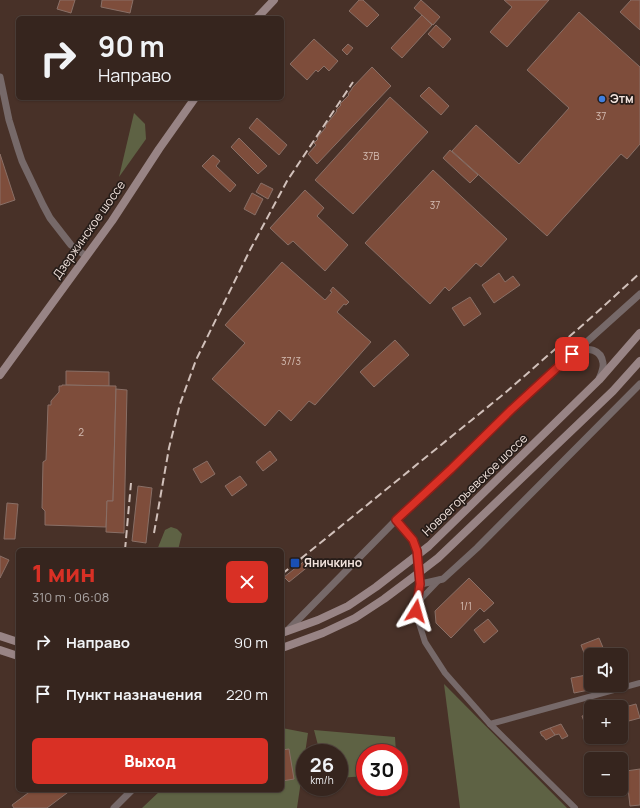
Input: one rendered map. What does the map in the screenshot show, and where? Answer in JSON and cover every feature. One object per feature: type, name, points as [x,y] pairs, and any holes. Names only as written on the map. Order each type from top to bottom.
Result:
[{"type":"main road","points":[[259,16],[274,0]]},
{"type":"main road","name":"Дзержинское шоссе","points":[[0,375],[112,221],[155,155],[194,100]]},
{"type":"main road","name":"Новоегорьевское шоссе","points":[[284,632],[318,620],[348,606],[376,587],[429,546],[599,380],[640,333]]},
{"type":"main road","points":[[284,647],[323,633],[355,618],[384,599],[438,558],[613,391],[640,361]]},
{"type":"main road","points":[[0,636],[16,641]]},
{"type":"main road","points":[[0,650],[16,655]]},
{"type":"street","points":[[0,77],[9,120],[22,161],[43,205],[50,218],[71,245],[86,256]]},
{"type":"street","points":[[284,634],[396,520],[511,410],[640,294]]},
{"type":"street","points":[[572,354],[581,350],[589,349],[595,351],[600,356],[603,363],[599,380]]},
{"type":"street","points":[[420,584],[443,579],[477,548],[640,386]]},
{"type":"street","points":[[396,520],[413,540],[417,551],[420,584],[416,611],[425,642],[445,673],[490,724],[575,808]]},
{"type":"street","points":[[417,603],[439,580]]},
{"type":"street","points":[[490,724],[640,683]]},
{"type":"street","points":[[114,808],[130,792]]},
{"type":"green space","points":[[134,113],[145,124],[146,139],[119,177]]},
{"type":"green space","points":[[171,527],[177,529],[182,534],[178,548],[158,548],[165,530]]},
{"type":"green space","points":[[444,684],[567,808],[460,808]]},
{"type":"green space","points":[[284,728],[308,733],[306,744],[296,744],[296,796],[299,796],[297,808],[142,808],[159,792],[284,792]]},
{"type":"green space","points":[[314,730],[395,737],[395,744],[356,744],[356,777],[348,777],[348,744],[318,744]]},
{"type":"building","points":[[60,0],[75,0],[71,13],[57,9]]},
{"type":"building","points":[[102,0],[133,0],[130,13],[101,7]]},
{"type":"building","points":[[359,0],[363,0],[379,15],[367,27],[349,11]]},
{"type":"building","points":[[421,0],[440,17],[433,25],[414,8]]},
{"type":"building","points":[[504,0],[549,0],[507,47],[490,32],[512,7]]},
{"type":"building","points":[[631,0],[640,0],[640,30],[620,12]]},
{"type":"building","points":[[579,12],[640,67],[640,144],[627,159],[621,154],[547,236],[452,151],[476,125],[519,164],[569,108],[527,70]]},
{"type":"building","points":[[422,15],[432,25],[402,58],[391,48]]},
{"type":"building","points":[[436,25],[451,39],[443,48],[428,34]]},
{"type":"building","points":[[314,39],[338,61],[329,71],[324,66],[318,72],[316,70],[307,80],[290,64]]},
{"type":"building","points":[[348,44],[353,48],[347,55],[342,50]]},
{"type":"building","points":[[372,67],[391,86],[317,164],[308,154],[316,145],[314,143],[341,105],[340,104],[349,95],[348,94],[352,88]]},
{"type":"building","points":[[429,87],[449,106],[441,115],[420,96]]},
{"type":"building","points":[[390,97],[428,132],[353,214],[315,180]]},
{"type":"building","points":[[257,118],[287,145],[279,155],[249,128]]},
{"type":"building","points":[[239,138],[267,166],[258,174],[231,147]]},
{"type":"building","points":[[450,150],[478,175],[470,183],[443,158]]},
{"type":"building","points":[[0,154],[15,200],[0,205]]},
{"type":"building","points":[[213,155],[220,161],[216,166],[236,185],[230,192],[202,166]]},
{"type":"building","points":[[433,170],[507,239],[481,267],[476,263],[449,291],[445,287],[430,304],[365,243]]},
{"type":"building","points":[[261,183],[273,189],[268,199],[256,192]]},
{"type":"building","points":[[305,190],[324,208],[317,216],[348,245],[325,271],[293,241],[288,245],[270,228]]},
{"type":"building","points":[[252,193],[263,199],[255,215],[244,209]]},
{"type":"building","points":[[282,262],[325,300],[332,292],[330,291],[333,287],[349,302],[346,305],[344,304],[337,312],[371,342],[315,405],[309,401],[291,421],[279,410],[265,426],[212,379],[245,343],[225,325]]},
{"type":"building","points":[[499,273],[505,282],[513,276],[520,285],[494,303],[482,285]]},
{"type":"building","points":[[470,297],[481,314],[464,326],[452,308]]},
{"type":"building","points":[[395,340],[409,355],[374,387],[360,372]]},
{"type":"building","points":[[66,371],[109,372],[109,386],[66,385]]},
{"type":"building","points":[[59,386],[116,386],[113,501],[107,501],[106,527],[45,525],[45,511],[42,508],[43,462],[46,460],[48,405],[51,405],[51,401],[59,392]]},
{"type":"building","points":[[116,389],[127,390],[124,533],[106,532],[107,501],[113,501]]},
{"type":"building","points":[[270,451],[277,460],[263,471],[256,462]]},
{"type":"building","points":[[207,461],[215,474],[201,483],[193,469]]},
{"type":"building","points":[[240,476],[247,485],[232,496],[225,486]]},
{"type":"building","points":[[138,486],[152,488],[146,543],[132,541]]},
{"type":"building","points":[[7,503],[18,504],[15,539],[4,539]]},
{"type":"building","points":[[0,556],[9,560],[0,578]]},
{"type":"building","points":[[311,556],[315,561],[289,582],[284,577]]},
{"type":"building","points":[[469,578],[494,603],[484,612],[480,608],[451,638],[436,623],[435,611]]},
{"type":"building","points":[[488,619],[498,631],[484,643],[474,630]]},
{"type":"building","points":[[599,638],[603,648],[584,648],[584,653],[581,645]]},
{"type":"building","points":[[584,675],[584,691],[574,693],[571,678]]},
{"type":"building","points":[[636,704],[640,718],[628,721],[628,706]]},
{"type":"building","points":[[561,724],[568,736],[562,739],[559,734],[555,735],[550,728]]},
{"type":"building","points":[[550,728],[555,735],[546,740],[540,732]]},
{"type":"building","points":[[289,749],[294,779],[284,781],[284,750]]},
{"type":"building","points":[[640,769],[640,805],[630,806],[628,771]]},
{"type":"building","points":[[29,792],[68,792],[47,808],[14,808],[12,805]]},
{"type":"railway","points":[[154,533],[169,448],[180,404],[196,360],[250,250],[287,181],[353,82]]},
{"type":"railway","points":[[284,572],[505,393],[640,273]]},
{"type":"railway","points":[[125,548],[131,483]]},
{"type":"place","name":"Этм","points":[[602,99]]},
{"type":"place","name":"Яничкино","points":[[295,563]]},
{"type":"route","points":[[416,611],[420,584],[417,551],[413,540],[396,520],[572,354]]}]
